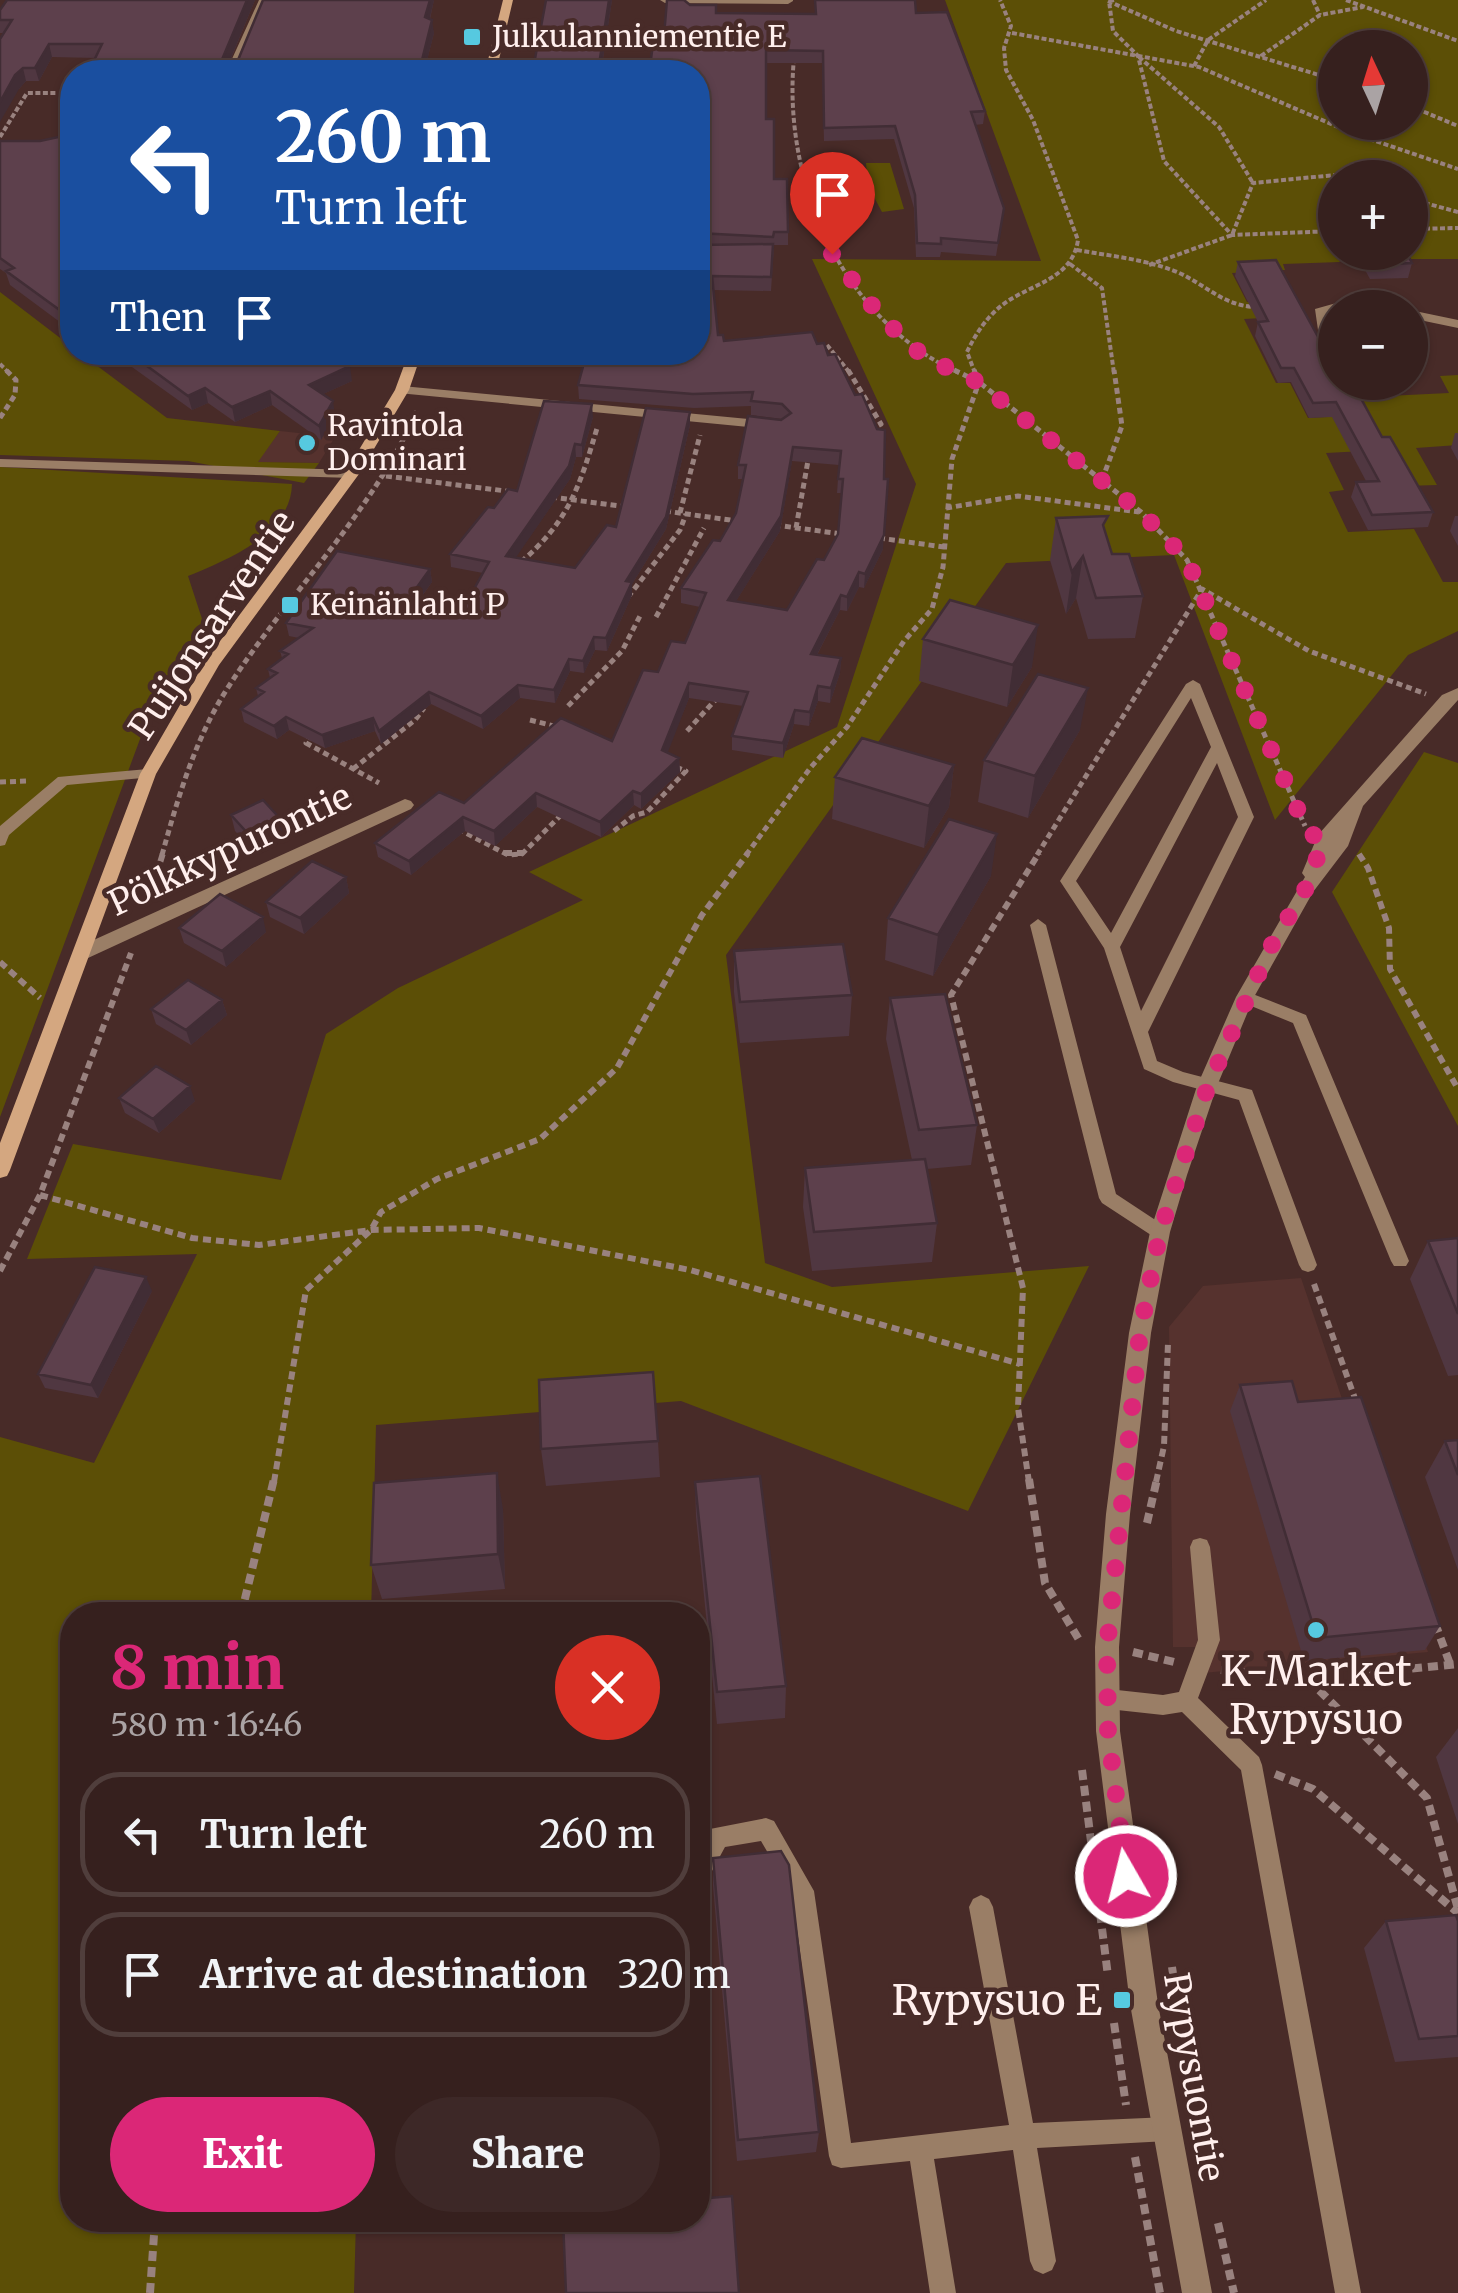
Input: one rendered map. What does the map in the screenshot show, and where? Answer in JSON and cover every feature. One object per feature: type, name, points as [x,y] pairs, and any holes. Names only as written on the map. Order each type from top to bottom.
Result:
[{"type":"main road","points":[[493,60],[508,0]]},
{"type":"main road","name":"Puijonsarventie","points":[[0,1170],[148,774],[212,664],[352,474],[402,390],[411,365]]},
{"type":"street","points":[[236,60],[264,0]]},
{"type":"street","points":[[665,0],[788,1]]},
{"type":"street","points":[[1428,318],[1458,324]]},
{"type":"street","points":[[1428,322],[1434,320]]},
{"type":"street","name":"Rypysuontie","points":[[1198,2293],[1144,2004],[1108,1731],[1107,1647],[1140,1332],[1160,1232],[1208,1086],[1246,997],[1306,888],[1324,839],[1458,693]]},
{"type":"street","name":"Rypysuontie","points":[[1306,888],[1340,846],[1356,804]]},
{"type":"street","name":"Pölkkypurontie","points":[[82,953],[405,806]]},
{"type":"lane","points":[[402,390],[781,426]]},
{"type":"lane","points":[[0,463],[352,474]]},
{"type":"lane","points":[[1139,1032],[1246,818],[1194,684],[1068,881],[1112,947],[1139,1032],[1150,1065],[1246,1095],[1308,1264]]},
{"type":"lane","points":[[1112,947],[1218,747]]},
{"type":"lane","points":[[0,841],[2,833],[63,780],[148,774]]},
{"type":"lane","points":[[1038,925],[1108,1198],[1160,1232]]},
{"type":"lane","points":[[1246,997],[1300,1019],[1400,1261]]},
{"type":"lane","points":[[1186,1701],[1208,1640],[1200,1547]]},
{"type":"lane","points":[[1108,1699],[1164,1705],[1186,1701]]},
{"type":"lane","points":[[1186,1701],[1251,1765],[1348,2293]]},
{"type":"lane","points":[[710,1852],[718,1837],[766,1830],[803,1890],[840,2156],[1023,2136],[1168,2129]]},
{"type":"lane","points":[[981,1907],[1043,2260]]},
{"type":"lane","points":[[920,2148],[942,2293]]},
{"type":"path","points":[[245,1602],[274,1494],[297,1368],[306,1290],[371,1230],[381,1212],[438,1180],[540,1139],[617,1068],[702,916],[811,767],[848,727],[904,641],[932,609],[944,547],[952,459],[978,382],[967,352],[975,334],[993,312],[1070,264],[1077,250],[1076,222],[1055,185],[1027,107],[1007,71],[1003,55],[1012,33],[1011,17],[1000,0]]},
{"type":"path","points":[[1110,0],[1176,31],[1318,74]]},
{"type":"path","points":[[1110,0],[1113,31],[1219,128],[1253,184]]},
{"type":"path","points":[[1194,66],[1208,40],[1266,0]]},
{"type":"path","points":[[1313,0],[1320,15]]},
{"type":"path","points":[[1346,0],[1458,41]]},
{"type":"path","points":[[1261,56],[1320,15],[1364,7]]},
{"type":"path","points":[[1012,33],[1194,66],[1352,133],[1458,169]]},
{"type":"path","points":[[794,51],[790,101],[800,171],[832,254],[881,317],[924,357],[978,382],[1141,512],[1187,560],[1308,833],[1319,818]]},
{"type":"path","points":[[1138,56],[1164,161],[1232,235]]},
{"type":"path","points":[[0,138],[27,93],[57,93]]},
{"type":"path","points":[[1428,114],[1458,126]]},
{"type":"path","points":[[1253,184],[1318,180]]},
{"type":"path","points":[[1232,235],[1253,184]]},
{"type":"path","points":[[1428,204],[1458,212]]},
{"type":"path","points":[[1428,228],[1458,228]]},
{"type":"path","points":[[1149,265],[1232,235],[1318,232]]},
{"type":"path","points":[[1077,250],[1191,278],[1224,304],[1267,307]]},
{"type":"path","points":[[1070,264],[1102,288],[1105,308],[1122,426],[1102,480]]},
{"type":"path","points":[[828,346],[861,386],[881,424],[866,432]]},
{"type":"path","points":[[0,364],[16,380],[15,395],[0,418]]},
{"type":"path","points":[[0,1270],[40,1195],[140,926],[189,769],[221,699],[386,476],[424,392]]},
{"type":"path","points":[[507,573],[551,538],[575,500],[602,409]]},
{"type":"path","points":[[618,609],[680,530],[704,419]]},
{"type":"path","points":[[781,426],[812,440],[796,528]]},
{"type":"path","points":[[386,476],[518,493]]},
{"type":"path","points":[[537,495],[645,509]]},
{"type":"path","points":[[946,508],[1018,496],[1141,512]]},
{"type":"path","points":[[662,511],[742,521]]},
{"type":"path","points":[[760,524],[851,535]]},
{"type":"path","points":[[656,617],[704,528]]},
{"type":"path","points":[[869,537],[944,547]]},
{"type":"path","points":[[1202,589],[1308,650],[1430,695],[1418,705]]},
{"type":"path","points":[[1077,1642],[1045,1583],[1018,1408],[1024,1288],[951,994],[1202,589]]},
{"type":"path","points":[[568,706],[622,652],[642,614]]},
{"type":"path","points":[[687,731],[726,689]]},
{"type":"path","points":[[353,769],[416,720],[433,694]]},
{"type":"path","points":[[530,720],[563,728]]},
{"type":"path","points":[[315,728],[306,744],[379,782]]},
{"type":"path","points":[[614,830],[646,812],[686,772],[657,759]]},
{"type":"path","points":[[441,820],[508,855],[522,854],[563,813]]},
{"type":"path","points":[[1340,846],[1358,853],[1368,868],[1389,928],[1390,969],[1458,1089]]},
{"type":"path","points":[[0,962],[59,1016]]},
{"type":"path","points":[[40,1195],[192,1238],[259,1245],[371,1230],[479,1228],[690,1270],[1020,1364]]},
{"type":"path","points":[[1308,1264],[1360,1410]]},
{"type":"path","points":[[1077,1642],[1198,1668],[1308,1679],[1454,1664],[1431,1610]]},
{"type":"path","points":[[1078,1660],[1079,1623]]},
{"type":"path","points":[[1308,1679],[1427,1798],[1458,1911]]},
{"type":"path","points":[[1251,1765],[1314,1788],[1458,1911]]},
{"type":"path","points":[[1082,1767],[1086,1826],[1108,1979]]},
{"type":"path","points":[[1169,1946],[1180,2024]]},
{"type":"path","points":[[1114,2017],[1130,2132],[1160,2293]]},
{"type":"path","points":[[1216,2216],[1234,2293]]},
{"type":"path","points":[[150,2293],[153,2232]]},
{"type":"shaded area","points":[[945,0],[1458,0],[1458,259],[1428,259],[1428,160],[1318,160],[1318,263],[1283,264],[1285,270],[1232,273],[1247,302],[1290,301],[1299,316],[1244,319],[1276,383],[1290,383],[1308,418],[1364,415],[1356,400],[1428,400],[1428,394],[1449,393],[1440,376],[1458,375],[1458,445],[1416,448],[1437,485],[1405,486],[1383,450],[1326,453],[1344,490],[1329,492],[1348,532],[1414,529],[1443,582],[1458,582],[1458,631],[1408,655],[1275,820],[1174,555],[1006,563],[726,955],[765,1263],[832,1287],[1089,1266],[968,1511],[681,1401],[376,1425],[371,1602],[60,1602],[60,2232],[356,2232],[354,2293],[0,2293],[0,1437],[94,1463],[197,1254],[27,1259],[73,1144],[281,1180],[326,1034],[398,988],[583,900],[529,872],[837,727],[916,484],[812,259],[1041,261]]},
{"type":"shaded area","points":[[866,163],[890,163],[904,209],[882,212],[868,186]]},
{"type":"shaded area","points":[[0,292],[60,338],[60,365],[96,365],[167,418],[280,431],[258,462],[319,463],[304,483],[188,461],[0,455]]},
{"type":"shaded area","points":[[280,431],[335,437],[319,463],[257,462]]},
{"type":"shaded area","points":[[0,467],[292,484],[289,502],[269,531],[237,553],[188,576],[203,622],[153,704],[0,1117]]},
{"type":"shaded area","points":[[1424,752],[1458,763],[1458,1126],[1332,892]]},
{"type":"shaded area","points":[[1301,1278],[1428,1652],[1203,1673],[1196,1647],[1173,1647],[1169,1327],[1203,1286]]},
{"type":"building","points":[[7,0],[247,0],[222,60],[94,60],[102,44],[49,44],[35,68],[23,68],[15,75],[0,102],[0,39],[12,20],[0,20],[0,10]]},
{"type":"building","points":[[263,0],[430,0],[425,17],[432,20],[422,60],[238,60]]},
{"type":"building","points":[[546,0],[609,0],[600,60],[535,60]]},
{"type":"building","points":[[667,0],[716,5],[716,13],[816,14],[815,0],[915,0],[916,13],[947,12],[985,111],[971,112],[1004,208],[998,243],[941,238],[941,244],[917,243],[915,195],[895,126],[824,128],[823,51],[766,50],[766,119],[774,119],[774,179],[787,179],[788,232],[774,232],[773,237],[710,234],[710,60],[613,60],[651,59],[654,36],[664,36]]},
{"type":"building","points":[[60,137],[60,310],[6,271],[14,268],[0,258],[0,141]]},
{"type":"building","points":[[773,244],[771,277],[712,276],[718,335],[723,335],[724,341],[812,332],[817,344],[824,343],[828,355],[835,354],[855,395],[862,394],[877,429],[885,430],[884,479],[888,479],[884,535],[865,574],[859,572],[847,597],[841,595],[811,654],[841,658],[831,688],[818,686],[810,712],[795,710],[783,743],[732,736],[748,692],[689,683],[662,750],[679,758],[641,794],[633,791],[600,822],[536,793],[494,831],[463,817],[409,861],[375,843],[439,792],[464,803],[561,718],[612,741],[643,670],[658,672],[671,641],[685,643],[706,593],[681,588],[713,540],[720,541],[736,513],[746,465],[738,465],[748,416],[781,420],[791,413],[782,404],[751,401],[753,392],[693,394],[578,385],[583,365],[710,365],[710,245]],"holes":[[[793,447],[841,451],[838,479],[843,479],[838,534],[824,560],[817,559],[787,610],[728,600],[781,516]]]},
{"type":"building","points":[[1276,260],[1318,337],[1318,400],[1362,400],[1382,437],[1390,437],[1433,512],[1372,515],[1356,482],[1379,481],[1336,402],[1313,403],[1294,368],[1281,368],[1258,322],[1268,321],[1238,262]]},
{"type":"building","points":[[146,365],[350,366],[309,385],[333,401],[319,426],[270,391],[232,407],[205,388],[188,396]]},
{"type":"building","points":[[544,401],[592,404],[582,445],[575,444],[569,466],[506,556],[575,568],[607,525],[616,527],[646,408],[690,412],[666,517],[626,581],[632,582],[606,638],[594,637],[583,661],[569,659],[554,690],[518,685],[481,716],[429,692],[379,731],[373,718],[322,735],[286,717],[274,726],[241,709],[264,692],[256,688],[277,673],[268,669],[288,654],[280,651],[313,628],[286,623],[337,551],[430,569],[410,597],[464,607],[489,562],[450,554],[488,507],[494,508],[508,489],[517,491]]},
{"type":"building","points":[[1108,516],[1103,525],[1112,554],[1129,554],[1143,596],[1096,598],[1083,556],[1072,572],[1056,518]]},
{"type":"building","points":[[950,600],[1038,625],[1013,665],[923,639]]},
{"type":"building","points":[[1038,674],[1088,688],[1035,776],[984,760]]},
{"type":"building","points":[[862,738],[954,765],[929,806],[835,777]]},
{"type":"building","points":[[263,800],[284,823],[252,838],[231,815]]},
{"type":"building","points":[[949,819],[997,834],[938,935],[888,918]]},
{"type":"building","points":[[312,861],[346,877],[300,918],[266,902]]},
{"type":"building","points":[[220,894],[263,917],[222,951],[179,928]]},
{"type":"building","points":[[843,944],[852,995],[740,1002],[734,951]]},
{"type":"building","points":[[188,980],[222,1000],[186,1030],[151,1009]]},
{"type":"building","points":[[945,994],[977,1125],[919,1130],[890,998]]},
{"type":"building","points":[[156,1066],[190,1086],[153,1119],[119,1098]]},
{"type":"building","points":[[925,1159],[937,1223],[814,1232],[805,1168]]},
{"type":"building","points":[[1458,1238],[1458,1314],[1428,1241]]},
{"type":"building","points":[[95,1267],[146,1277],[91,1385],[38,1374]]},
{"type":"building","points":[[653,1372],[658,1441],[541,1449],[539,1380]]},
{"type":"building","points":[[1292,1381],[1298,1402],[1361,1397],[1440,1626],[1317,1638],[1240,1385]]},
{"type":"building","points":[[1458,1440],[1458,1475],[1445,1441]]},
{"type":"building","points":[[497,1473],[498,1554],[371,1565],[374,1483]]},
{"type":"building","points":[[760,1476],[786,1686],[717,1692],[695,1482]]},
{"type":"building","points":[[781,1851],[789,1865],[819,2132],[738,2140],[713,1858]]},
{"type":"building","points":[[1456,1915],[1458,2036],[1419,2039],[1386,1921]]},
{"type":"building","points":[[732,2196],[739,2293],[566,2293],[563,2232],[710,2232],[710,2198]]},
{"type":"place","name":"Julkulanniementie E","points":[[472,37]]},
{"type":"place","name":"Ravintola Dominari","points":[[307,443]]},
{"type":"place","name":"Keinänlahti P","points":[[290,605]]},
{"type":"place","name":"K-Market Rypysuo","points":[[1316,1630]]},
{"type":"place","name":"Rypysuo E","points":[[1122,2000]]},
{"type":"route","points":[[832,254],[881,317],[924,357],[978,382],[1141,512],[1187,560],[1308,833],[1324,839],[1306,888],[1270,948],[1208,1086],[1160,1232],[1140,1332],[1107,1647],[1108,1731],[1126,1876]]}]
